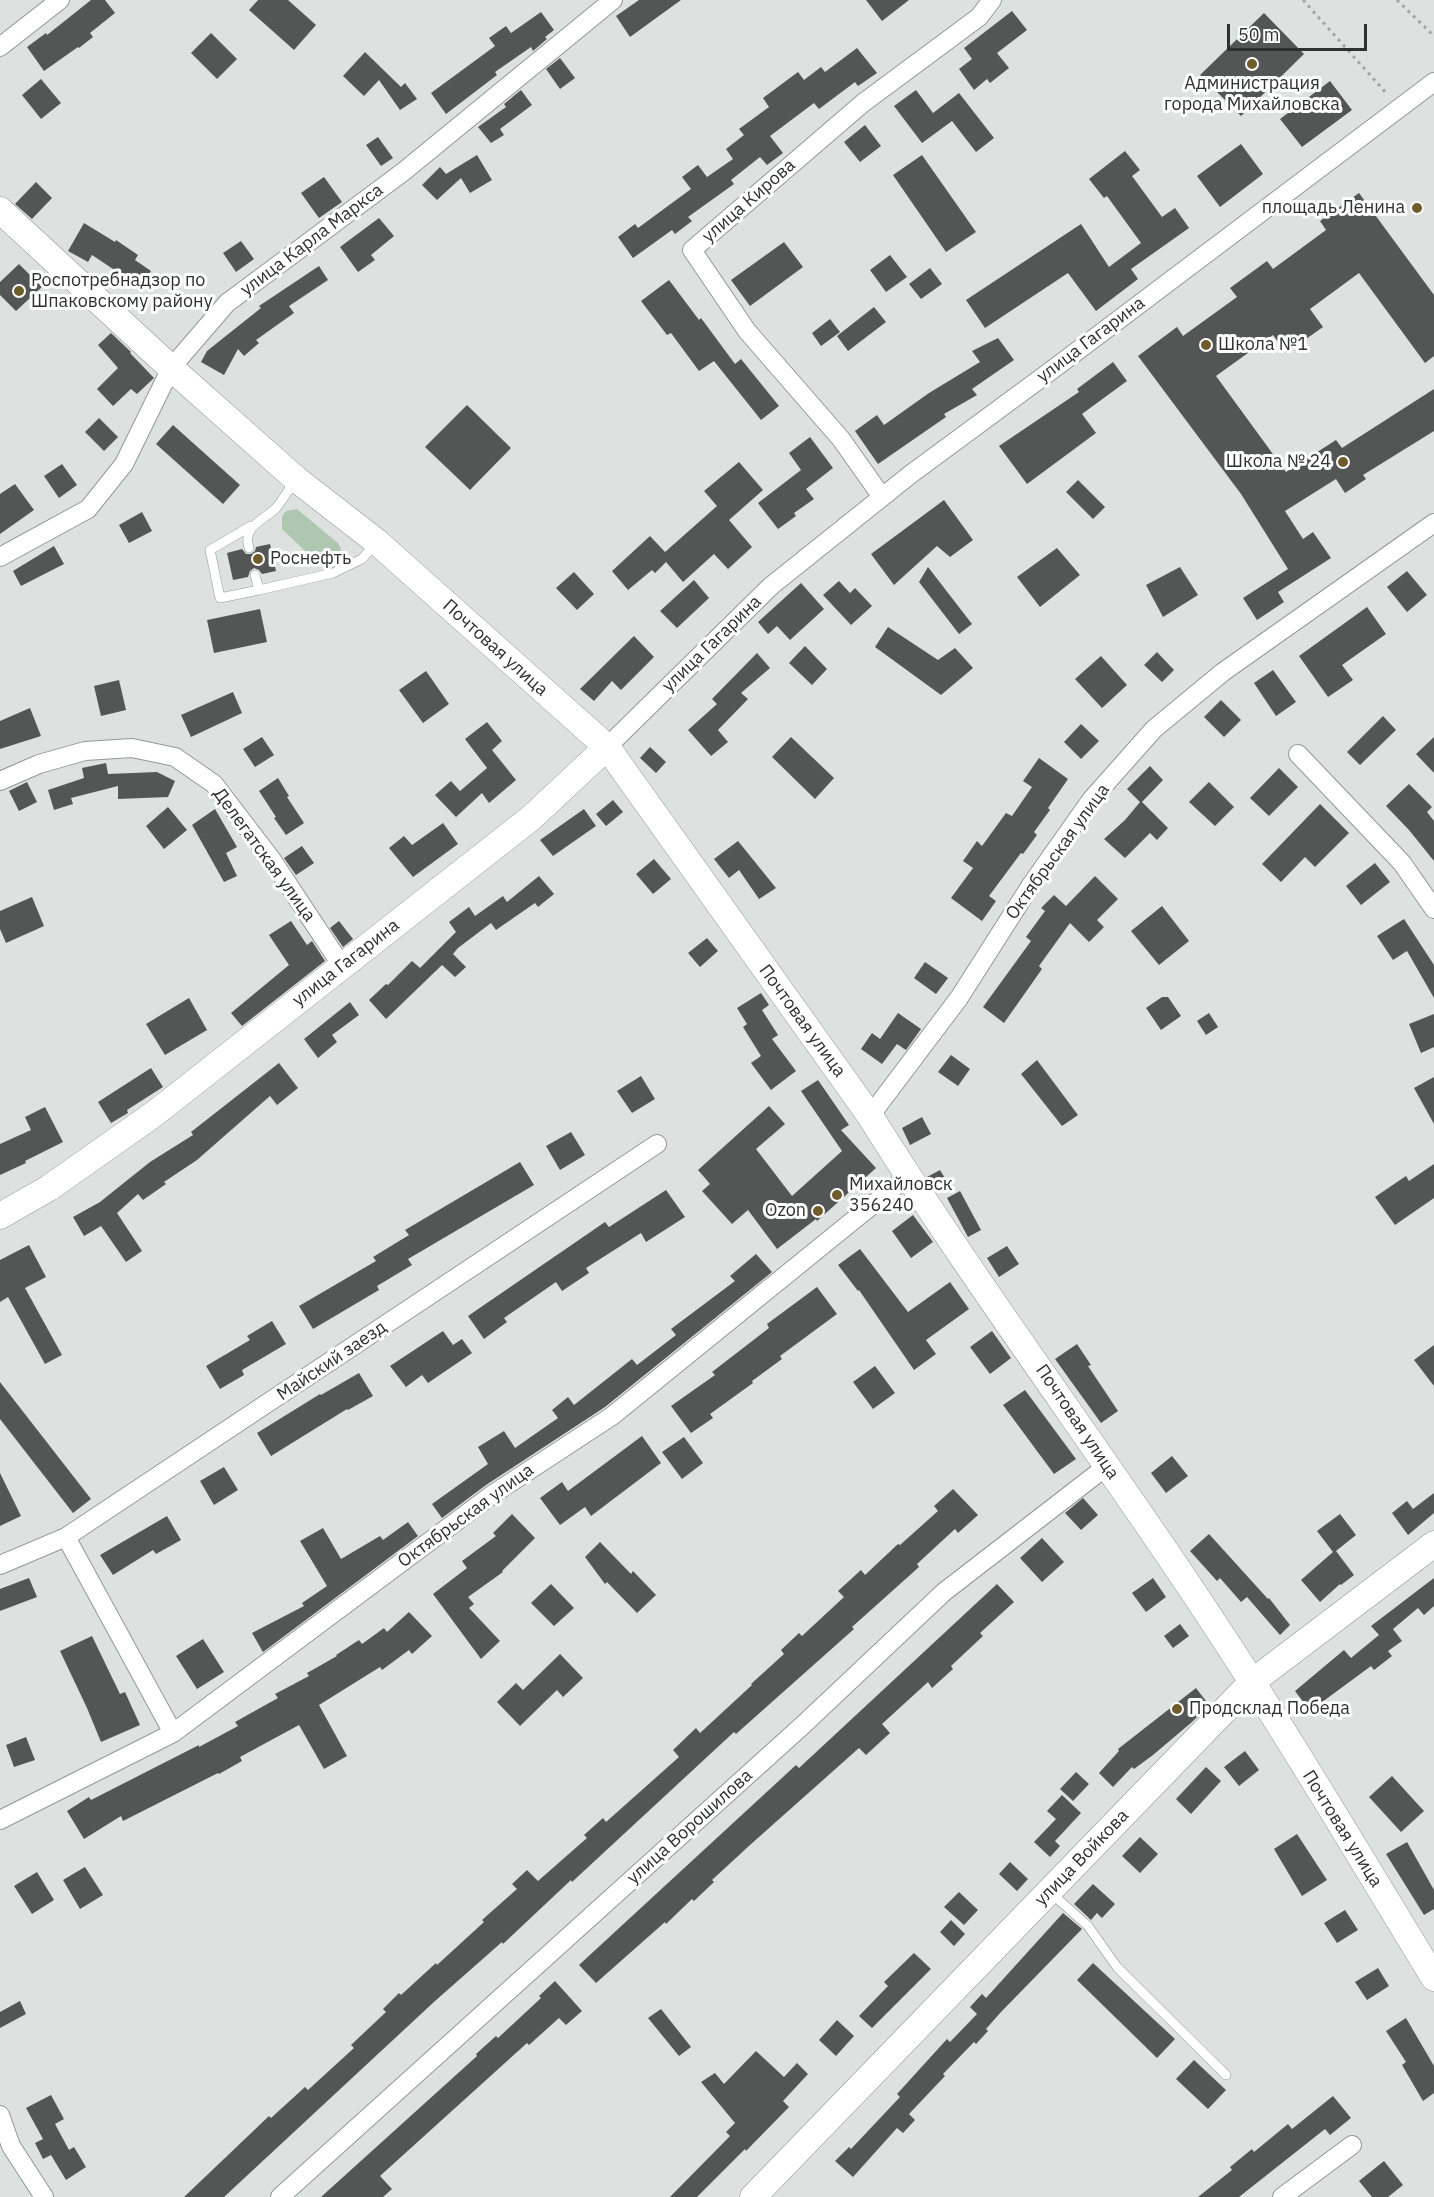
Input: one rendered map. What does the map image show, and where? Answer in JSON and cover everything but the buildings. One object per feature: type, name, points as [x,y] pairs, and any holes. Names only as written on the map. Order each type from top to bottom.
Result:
[{"type":"main road","name":"Почтовая улица","points":[[0,210],[171,368],[296,478],[377,542],[607,747],[870,1116],[908,1176],[1107,1466],[1252,1682],[1434,1978]]},
{"type":"main road","name":"улица Гагарина","points":[[0,1216],[49,1188],[154,1114],[531,818],[607,747]]},
{"type":"main road","name":"улица Войкова","points":[[753,2197],[1252,1682],[1434,1544]]},
{"type":"street","points":[[0,47],[60,0]]},
{"type":"street","name":"улица Карла Маркса","points":[[0,557],[88,509],[124,464],[171,368],[227,303],[403,172],[613,0]]},
{"type":"street","name":"улица Кирова","points":[[882,497],[841,439],[747,331],[692,250],[863,103],[979,17],[992,0]]},
{"type":"street","name":"улица Гагарина","points":[[607,747],[771,586],[882,497],[1434,82]]},
{"type":"street","name":"Октябрьская улица","points":[[870,1116],[959,998],[1031,885],[1091,800],[1154,729],[1223,672],[1434,523]]},
{"type":"street","name":"Делегатская улица","points":[[0,781],[39,764],[86,751],[132,748],[175,757],[214,784],[272,860],[342,966]]},
{"type":"street","points":[[1298,754],[1402,863],[1434,909]]},
{"type":"street","name":"Майский заезд","points":[[0,1565],[66,1538],[657,1144]]},
{"type":"street","name":"Октябрьская улица","points":[[0,1820],[173,1733],[493,1494],[612,1416],[908,1176]]},
{"type":"street","name":"улица Ворошилова","points":[[280,2197],[794,1733],[944,1592],[1107,1466]]},
{"type":"street","points":[[66,1538],[173,1733]]},
{"type":"street","points":[[0,2115],[11,2146],[44,2197]]},
{"type":"street","points":[[1282,2197],[1352,2145]]},
{"type":"lane","points":[[296,478],[276,508],[252,526],[210,550],[220,598],[333,573],[362,559],[377,542]]},
{"type":"lane","points":[[249,548],[247,541],[252,526]]},
{"type":"lane","points":[[255,575],[259,590]]},
{"type":"lane","points":[[1050,1891],[1088,1926],[1117,1967],[1226,2075]]},
{"type":"path","points":[[1303,0],[1400,108]]},
{"type":"path","points":[[1397,0],[1434,36]]},
{"type":"green space","points":[[297,509],[339,544],[341,550],[331,564],[318,563],[282,529],[282,516],[286,511]]},
{"type":"place","name":"Администрация города Михайловска","points":[[1252,64]]},
{"type":"place","name":"площадь Ленина","points":[[1417,208]]},
{"type":"place","name":"Роспотребнадзор по Шпаковскому району","points":[[19,291]]},
{"type":"place","name":"Школа №1","points":[[1206,345]]},
{"type":"place","name":"Школа № 24","points":[[1343,462]]},
{"type":"place","name":"Роснефть","points":[[258,559]]},
{"type":"place","name":"Михайловск 356240","points":[[837,1195]]},
{"type":"place","name":"Ozon","points":[[818,1211]]},
{"type":"place","name":"Продсклад Победа","points":[[1177,1709]]}]
